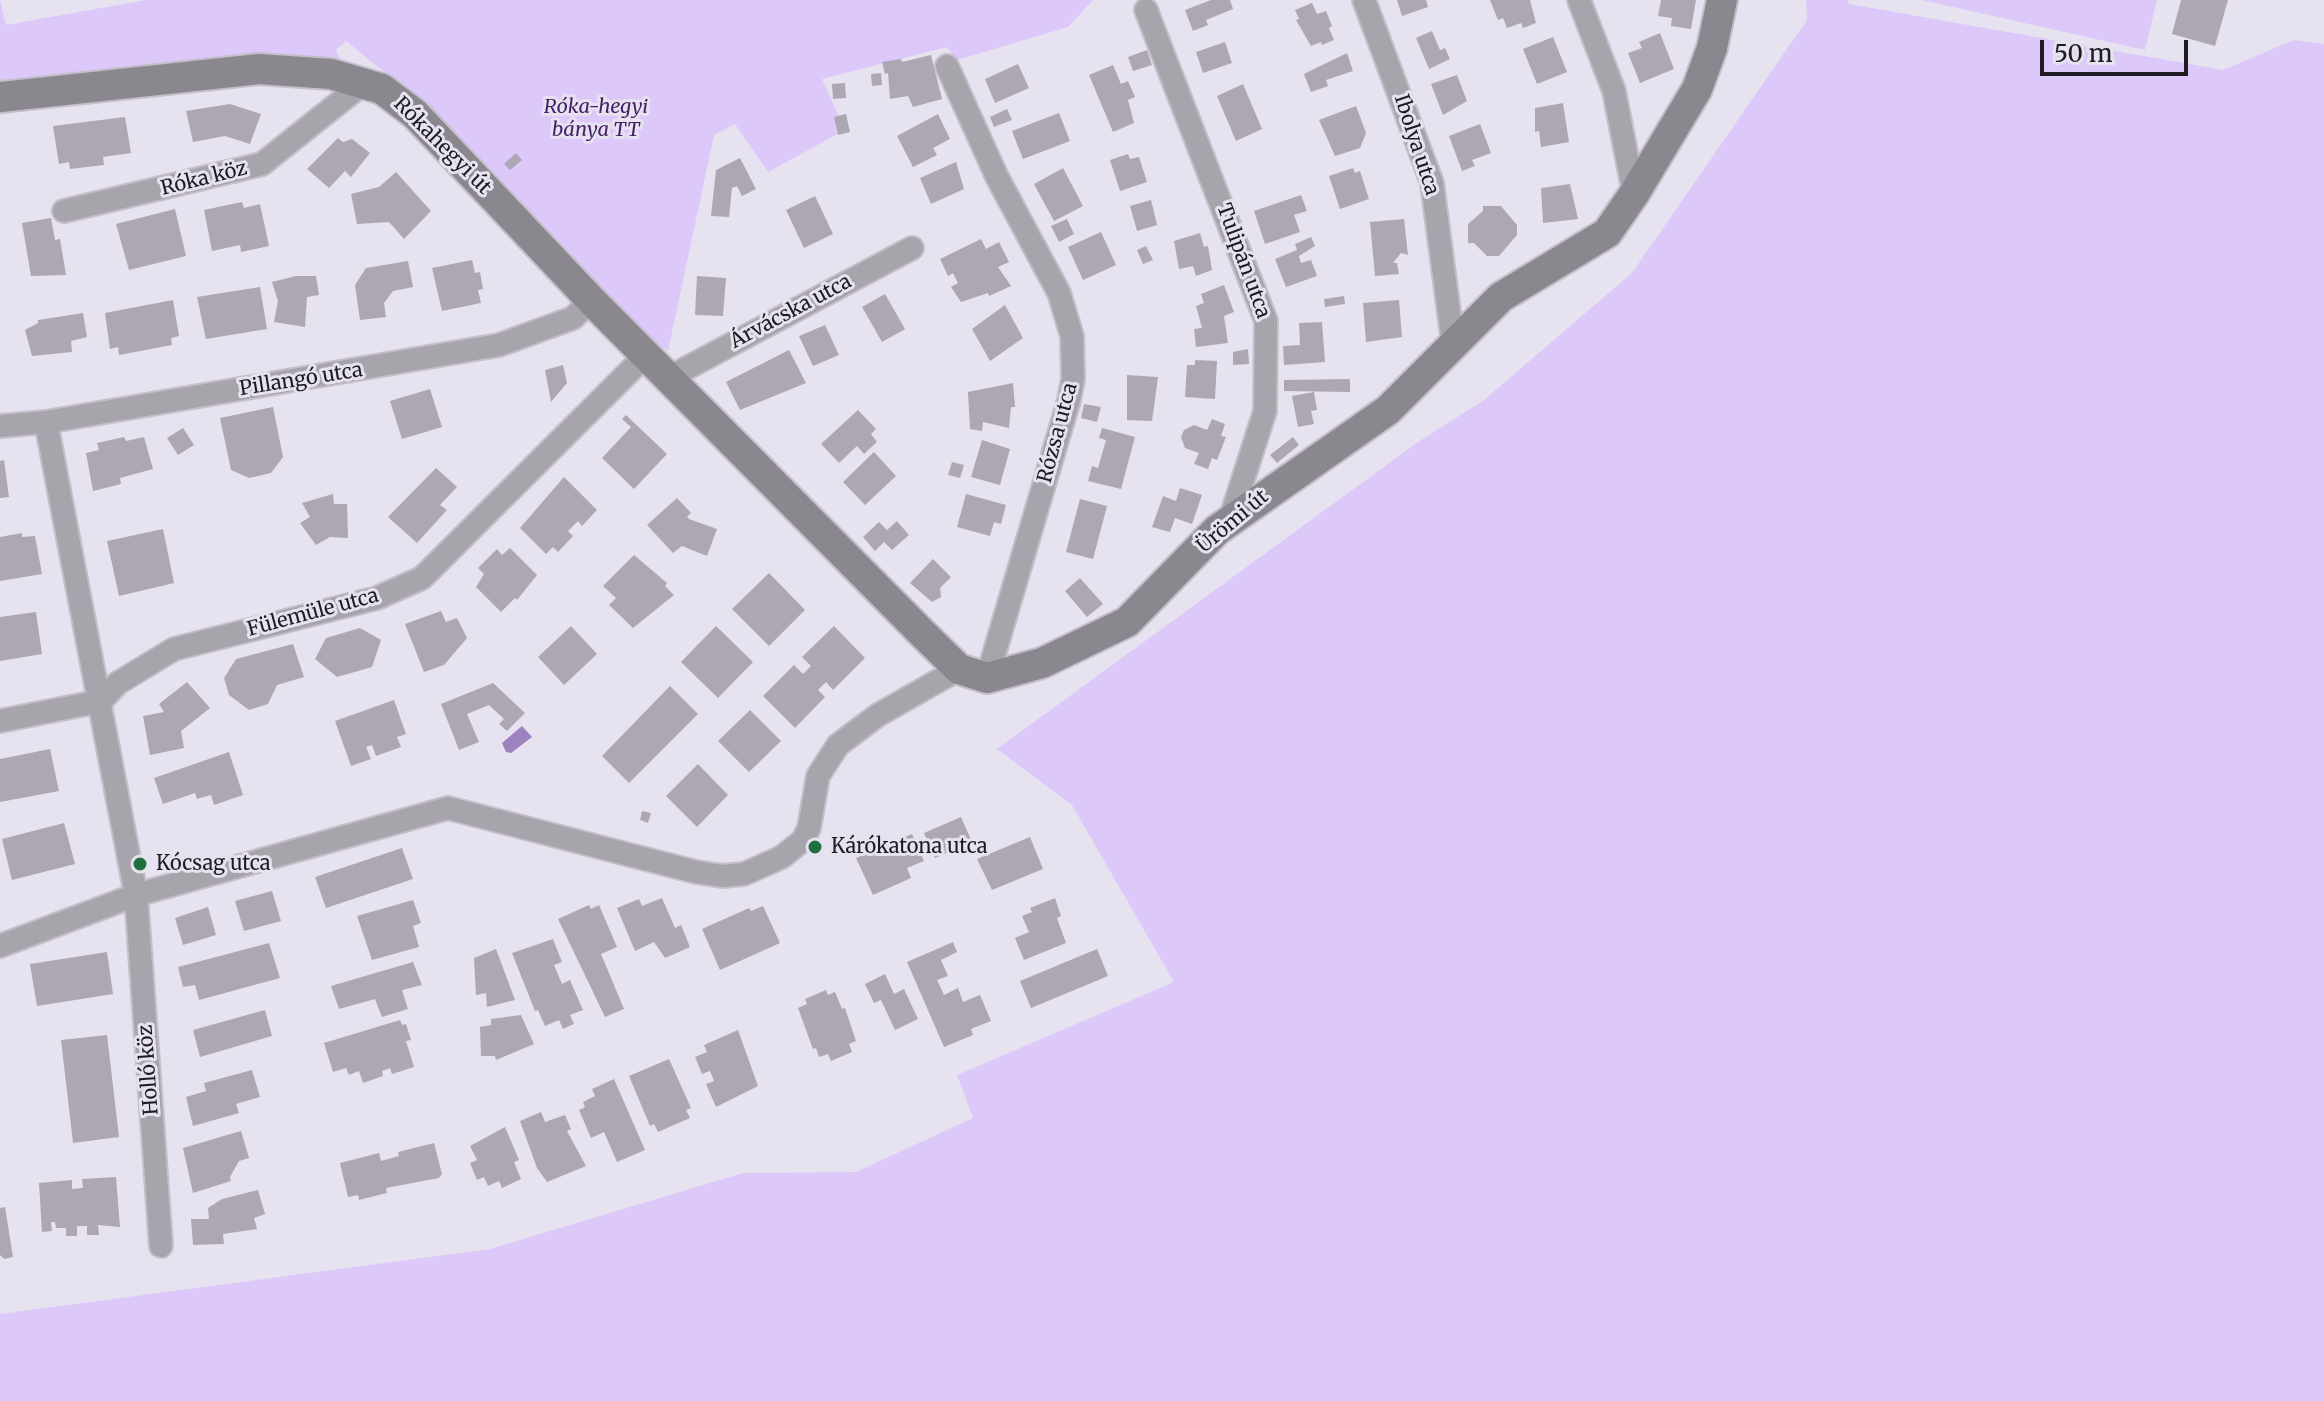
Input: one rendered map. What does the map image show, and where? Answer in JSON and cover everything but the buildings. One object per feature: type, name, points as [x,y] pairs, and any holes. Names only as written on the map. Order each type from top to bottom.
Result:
[{"type":"street","name":"Ibolya utca","points":[[1364,0],[1432,183],[1453,343]]},
{"type":"street","points":[[1579,0],[1614,91],[1634,194]]},
{"type":"street","name":"Ürömi út","points":[[973,673],[1042,663],[1127,622],[1230,520],[1370,425],[1501,297],[1598,241],[1614,225],[1697,89],[1712,48],[1722,0]]},
{"type":"street","name":"Tulipán utca","points":[[1146,10],[1266,321],[1265,411],[1230,520]]},
{"type":"street","name":"Rózsa utca","points":[[947,66],[997,177],[1059,293],[1072,336],[1073,379],[1069,400],[973,673]]},
{"type":"street","name":"Rókahegyi út","points":[[0,97],[259,69],[319,72],[382,89],[415,114],[591,300],[670,377]]},
{"type":"street","name":"Róka köz","points":[[64,211],[262,164],[365,82]]},
{"type":"street","name":"Árvácska utca","points":[[670,377],[912,248]]},
{"type":"street","name":"Pillangó utca","points":[[0,426],[46,422],[499,345],[573,318],[591,300]]},
{"type":"street","name":"Fülemüle utca","points":[[0,721],[101,701],[118,683],[174,649],[377,598],[422,578],[454,551],[647,354]]},
{"type":"street","points":[[0,946],[136,895],[448,808],[722,876],[744,874],[782,857],[803,840],[809,828],[818,776],[838,745],[878,715],[973,673],[670,377]]},
{"type":"street","points":[[46,422],[136,895]]},
{"type":"street","name":"Holló köz","points":[[136,895],[161,1246]]},
{"type":"green space","name":"Róka-hegyi bánya TT","points":[[0,0],[6,25],[146,0],[1093,0],[1068,27],[957,60],[947,47],[822,79],[845,130],[768,172],[735,124],[714,135],[668,351],[633,325],[389,76],[346,41],[336,50],[340,59],[335,63],[234,55],[0,106]]},
{"type":"green space","points":[[1806,0],[1848,0],[1849,4],[2223,70],[2294,40],[2324,44],[2324,1401],[0,1401],[0,1314],[490,1249],[743,1173],[856,1172],[973,1118],[957,1075],[1174,982],[1072,805],[997,749],[1418,442],[1484,400],[1632,273],[1807,20]]},
{"type":"green space","points":[[1922,0],[2157,0],[2145,50]]},
{"type":"shaded area","points":[[522,726],[532,737],[511,753],[506,752],[502,743]]},
{"type":"place","name":"Kárókatona utca","points":[[815,847]]},
{"type":"place","name":"Kócsag utca","points":[[140,864]]}]
